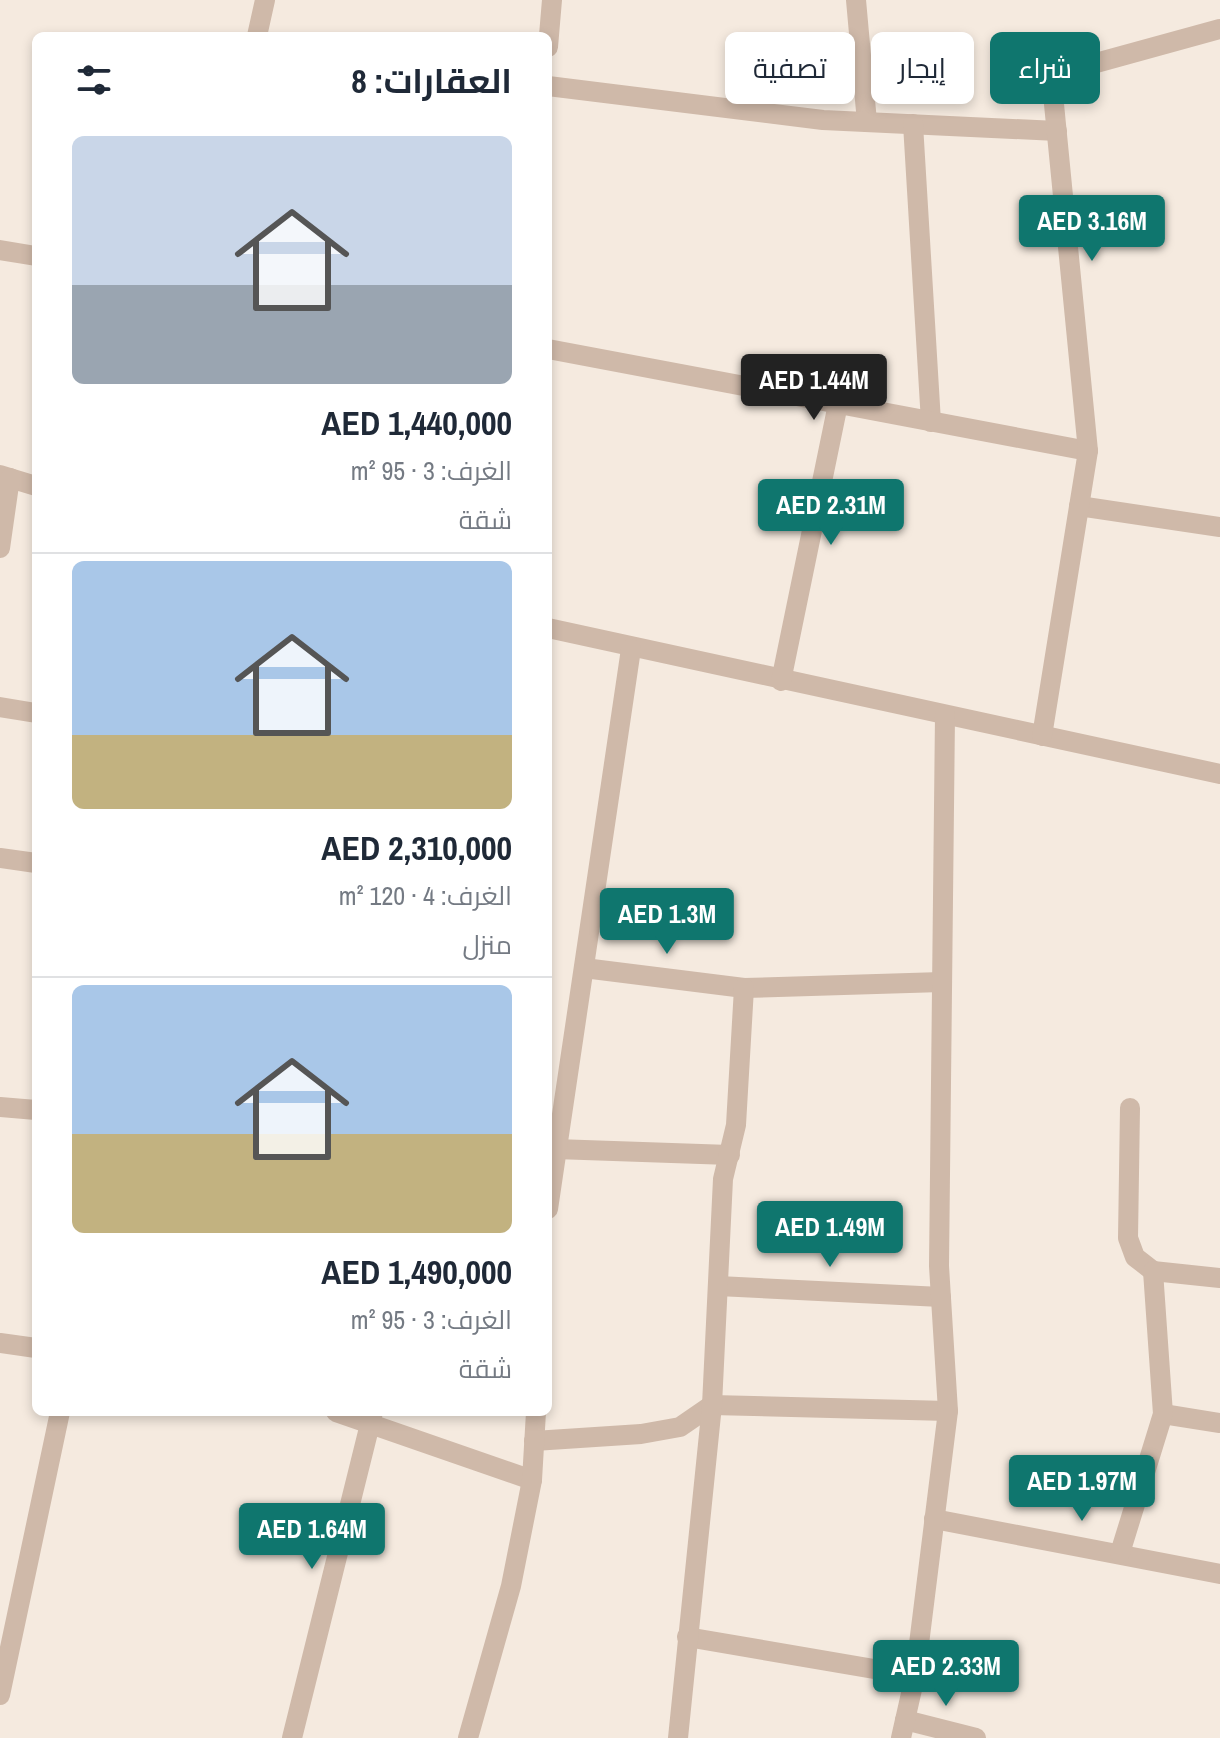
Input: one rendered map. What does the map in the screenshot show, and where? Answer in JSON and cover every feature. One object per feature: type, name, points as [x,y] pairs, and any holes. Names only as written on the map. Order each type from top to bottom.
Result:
[{"type":"street","points":[[258,32],[265,0]]},
{"type":"street","points":[[549,32],[552,0]]},
{"type":"street","points":[[856,0],[867,122]]},
{"type":"street","points":[[1042,736],[1088,451],[1053,94],[1056,74],[1220,29]]},
{"type":"street","points":[[552,86],[823,120],[1057,131]]},
{"type":"street","points":[[913,124],[931,422]]},
{"type":"street","points":[[0,250],[32,255]]},
{"type":"street","points":[[552,350],[1088,451]]},
{"type":"street","points":[[781,681],[838,404]]},
{"type":"street","points":[[0,548],[5,476],[32,485]]},
{"type":"street","points":[[1079,506],[1220,527]]},
{"type":"street","points":[[552,629],[631,649],[1042,736],[1219,768]]},
{"type":"street","points":[[552,1165],[631,649]]},
{"type":"street","points":[[0,707],[32,712]]},
{"type":"street","points":[[945,715],[941,1297],[948,1411],[915,1676],[903,1729],[976,1738]]},
{"type":"street","points":[[0,858],[32,862]]},
{"type":"street","points":[[584,968],[744,988],[942,982]]},
{"type":"street","points":[[678,1738],[712,1405],[723,1179],[736,1125],[744,988]]},
{"type":"street","points":[[0,1107],[32,1110]]},
{"type":"street","points":[[1130,1108],[1128,1238],[1135,1257],[1153,1271],[1220,1278]]},
{"type":"street","points":[[555,1149],[730,1155]]},
{"type":"street","points":[[1120,1553],[1163,1414],[1153,1271]]},
{"type":"street","points":[[718,1286],[941,1297]]},
{"type":"street","points":[[0,1343],[32,1347]]},
{"type":"street","points":[[534,1441],[641,1434],[680,1427],[712,1405],[948,1411]]},
{"type":"street","points":[[1163,1414],[1220,1423]]},
{"type":"street","points":[[0,1695],[59,1416]]},
{"type":"street","points":[[468,1738],[511,1586],[532,1480],[536,1416]]},
{"type":"street","points":[[292,1738],[372,1417],[532,1480]]},
{"type":"street","points":[[934,1519],[1220,1574]]},
{"type":"street","points":[[687,1637],[915,1676]]}]
